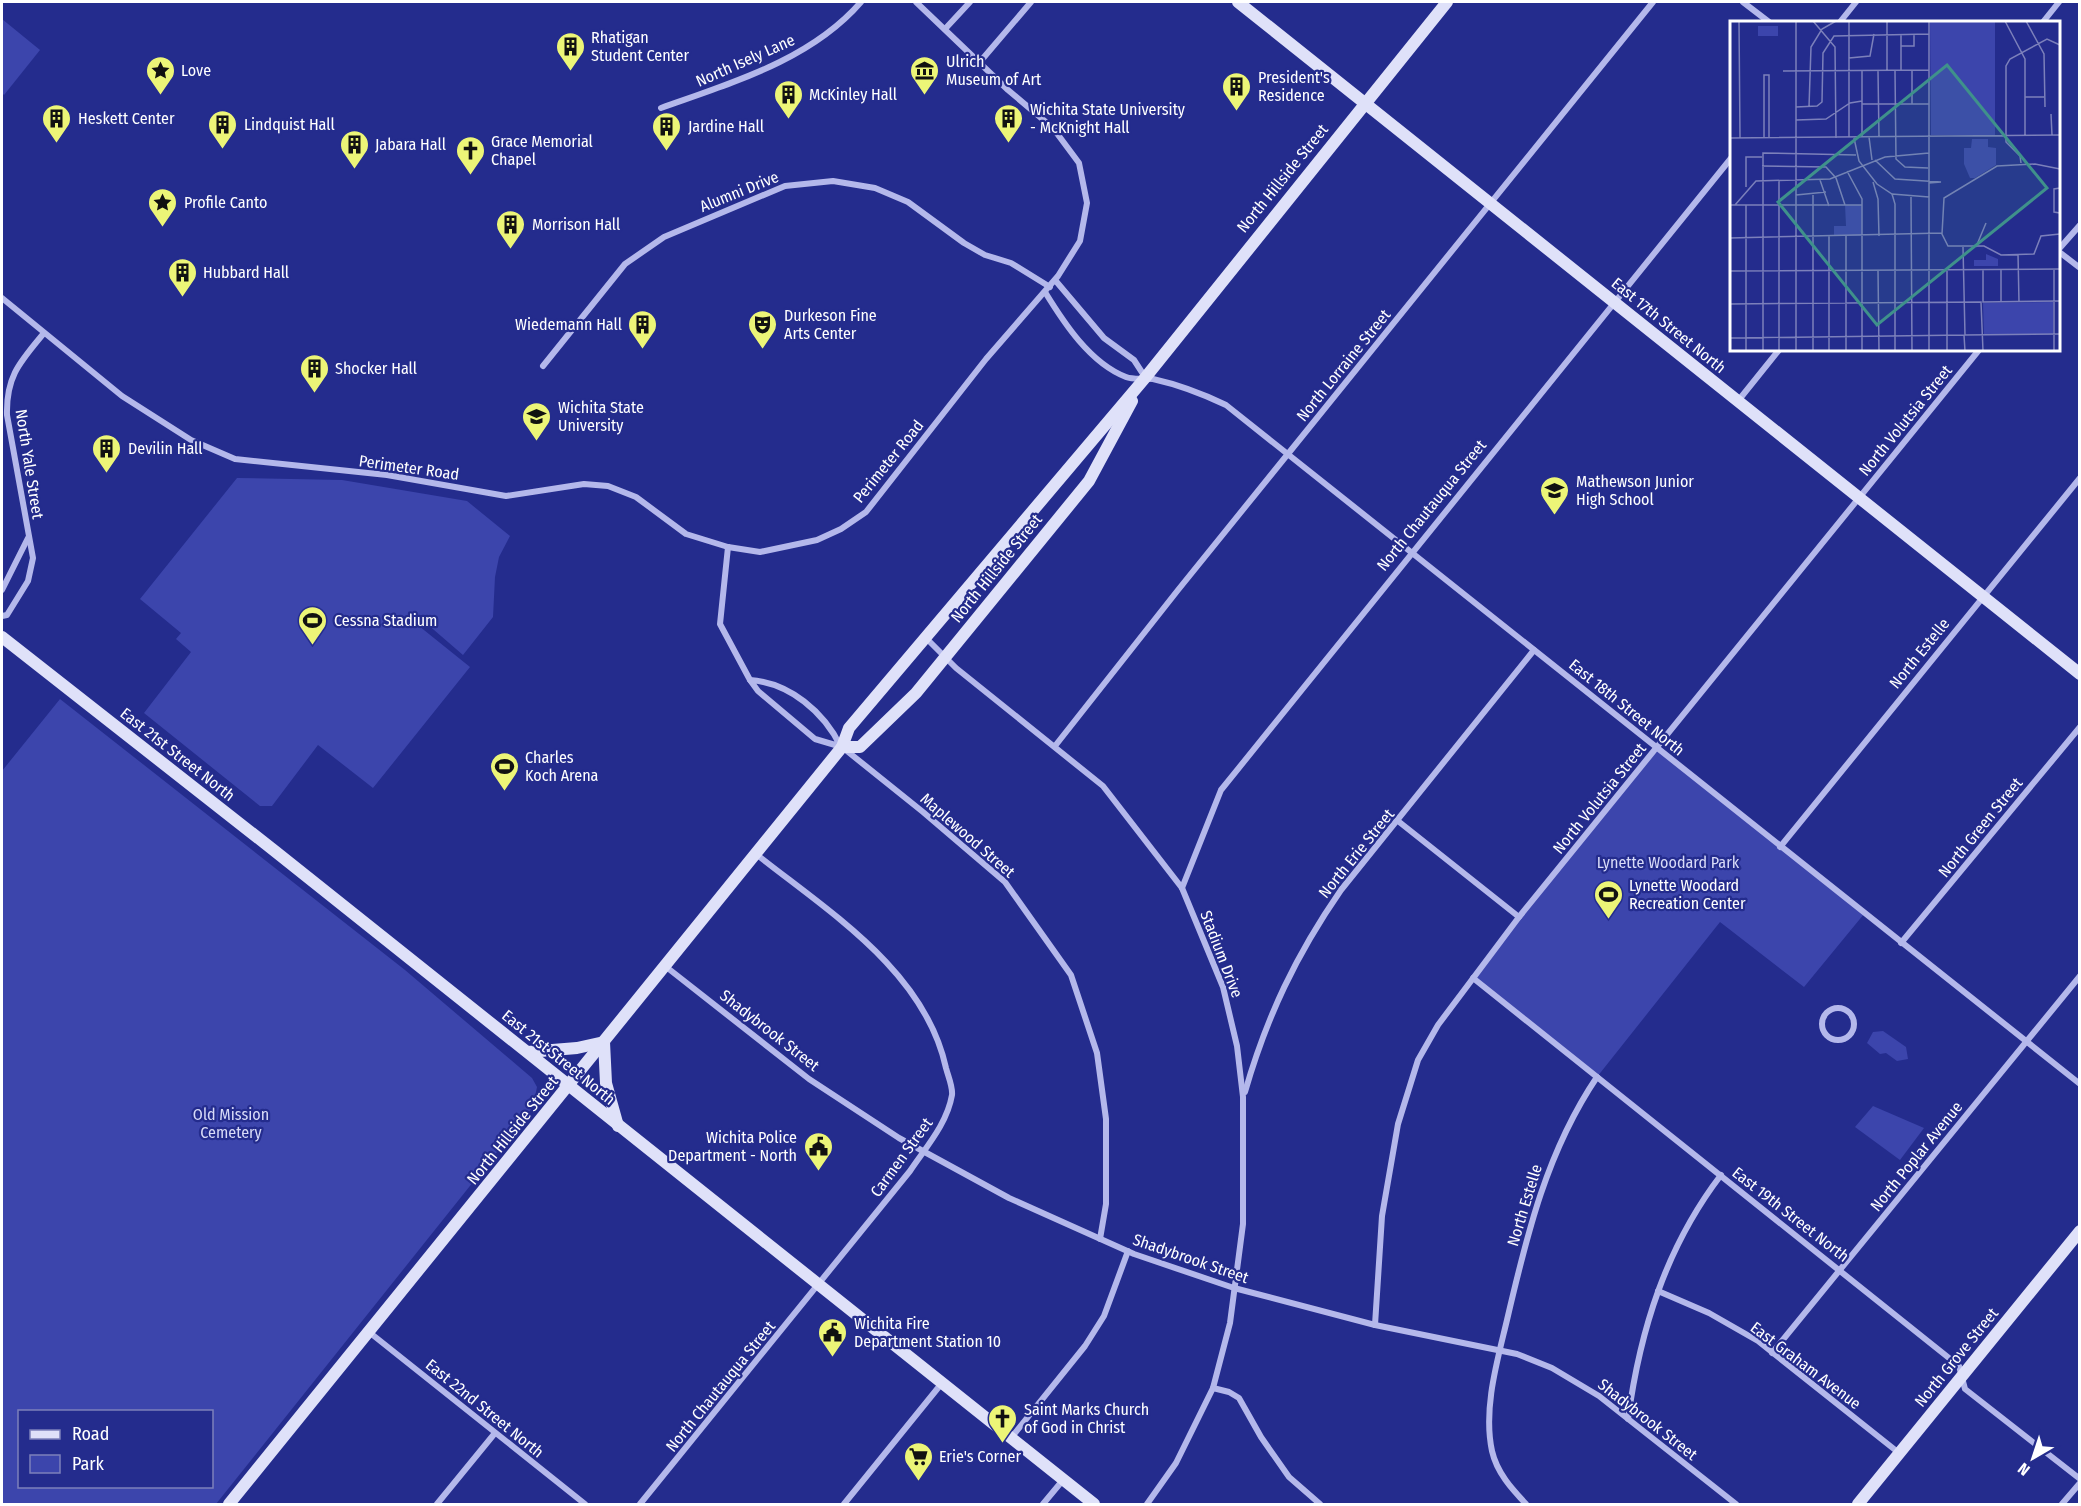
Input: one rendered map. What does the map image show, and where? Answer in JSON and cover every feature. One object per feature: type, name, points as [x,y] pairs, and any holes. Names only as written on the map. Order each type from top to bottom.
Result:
[{"type":"main road","name":"East 17th Street North","points":[[1238,2],[2079,674]]},
{"type":"main road","name":"North Hillside Street","points":[[229,1504],[842,747],[849,728],[1145,378],[1364,102],[1447,2]]},
{"type":"main road","name":"North Hillside Street","points":[[842,747],[860,747],[916,693],[1089,481],[1145,378]]},
{"type":"main road","name":"East 21st Street North","points":[[2,637],[528,1052],[1094,1504]]},
{"type":"main road","points":[[528,1052],[577,1048],[604,1042],[606,1083],[618,1126]]},
{"type":"main road","name":"North Grove Street","points":[[1858,1504],[2079,1231]]},
{"type":"street","name":"North Isely Lane","points":[[661,108],[793,55],[826,33],[861,2]]},
{"type":"street","name":"Perimeter Road","points":[[2,298],[122,396],[191,440],[235,459],[387,475],[506,496],[584,484],[608,486],[636,498],[686,534],[728,547],[760,552],[817,540],[841,529],[866,512],[986,359],[1055,280],[1080,241],[1087,203],[1079,163],[1053,128],[979,63],[916,2]]},
{"type":"street","points":[[945,29],[970,2]]},
{"type":"street","points":[[979,63],[1031,2]]},
{"type":"street","name":"North Lorraine Street","points":[[1055,746],[1653,2]]},
{"type":"street","points":[[1743,2],[1769,21]]},
{"type":"street","points":[[1841,21],[1856,2]]},
{"type":"street","points":[[2044,21],[2059,2]]},
{"type":"street","name":"North Chautauqua Street","points":[[1182,888],[1221,790],[1410,552],[1730,158]]},
{"type":"street","name":"Alumni Drive","points":[[543,366],[625,264],[664,237],[785,186],[833,181],[875,188],[908,202],[964,243],[985,255],[1011,262],[1047,289],[1065,326],[1104,364],[1127,378],[1145,378]]},
{"type":"street","points":[[2060,248],[2079,225]]},
{"type":"street","points":[[2060,252],[2079,268]]},
{"type":"street","points":[[1055,280],[1104,338],[1134,360],[1145,378]]},
{"type":"street","name":"North Yale Street","points":[[2,616],[7,615],[28,581],[33,558],[7,415],[6,394],[15,370],[44,333]]},
{"type":"street","points":[[1738,401],[1778,351]]},
{"type":"street","name":"North Volutsia Street","points":[[1375,1325],[1382,1216],[1398,1124],[1418,1060],[1438,1025],[1519,917],[1978,351]]},
{"type":"street","name":"East 18th Street North","points":[[1145,378],[1187,386],[1226,405],[2079,1084]]},
{"type":"street","name":"North Estelle","points":[[1780,846],[2079,478]]},
{"type":"street","name":"North Yale Street","points":[[2,590],[28,538]]},
{"type":"street","points":[[728,547],[720,624],[750,680],[758,691],[814,739],[842,747]]},
{"type":"street","name":"Stadium Drive","points":[[925,636],[945,657],[1103,786],[1182,888],[1222,987],[1237,1046],[1244,1097],[1242,1224],[1230,1323],[1213,1388]]},
{"type":"street","name":"North Erie Street","points":[[1244,1097],[1260,1039],[1284,982],[1341,890],[1534,650]]},
{"type":"street","points":[[750,680],[770,681],[792,693],[830,725],[842,747]]},
{"type":"street","name":"North Green Street","points":[[1901,944],[2079,727]]},
{"type":"street","name":"Maplewood Street","points":[[842,747],[1005,882],[1071,975],[1097,1053],[1106,1119],[1106,1204],[1100,1239]]},
{"type":"street","points":[[1398,821],[1519,917]]},
{"type":"street","name":"Carmen Street","points":[[756,854],[886,959],[922,1008],[943,1054],[952,1093],[943,1124],[820,1285]]},
{"type":"street","name":"Shadybrook Street","points":[[665,966],[809,1079],[924,1151],[1009,1198],[1128,1251],[1234,1288],[1375,1325],[1500,1351],[1552,1368],[1599,1396],[1736,1504]]},
{"type":"street","name":"North Poplar Avenue","points":[[1772,1353],[2079,976]]},
{"type":"street","name":"East 19th Street North","points":[[1473,978],[1959,1366],[1965,1389],[2079,1481]]},
{"type":"street","points":[[1837,1008],[1849,1012],[1854,1021],[1849,1035],[1840,1040],[1826,1034],[1823,1020],[1828,1012],[1837,1008]]},
{"type":"street","name":"North Estelle","points":[[1526,1504],[1504,1479],[1492,1454],[1489,1431],[1491,1398],[1527,1233],[1544,1180],[1575,1109],[1597,1077]]},
{"type":"street","points":[[1628,1419],[1636,1363],[1658,1291],[1677,1245],[1700,1202],[1721,1175]]},
{"type":"street","points":[[1011,1438],[1085,1346],[1104,1316],[1128,1251]]},
{"type":"street","name":"North Chautauqua Street","points":[[640,1504],[820,1285]]},
{"type":"street","name":"East Graham Avenue","points":[[1658,1291],[1708,1313],[1758,1341],[1900,1454]]},
{"type":"street","name":"East 22nd Street North","points":[[369,1332],[585,1504]]},
{"type":"street","points":[[844,1504],[942,1383]]},
{"type":"street","points":[[1147,1504],[1176,1463],[1213,1388],[1229,1392],[1239,1398],[1261,1437],[1289,1477],[1320,1504]]},
{"type":"street","points":[[437,1504],[495,1433]]},
{"type":"street","points":[[1043,1504],[1063,1480]]},
{"type":"street","points":[[2062,1504],[2079,1481]]},
{"type":"green space","points":[[2,19],[40,50],[4,95],[2,93]]},
{"type":"green space","name":"Cessna Stadium","points":[[237,478],[342,480],[467,501],[510,536],[499,557],[495,577],[493,617],[463,655],[419,617],[414,622],[470,667],[373,788],[318,745],[272,806],[260,806],[144,713],[191,652],[176,639],[181,633],[140,599]]},
{"type":"green space","name":"Old Mission Cemetery","points":[[60,699],[405,970],[532,1078],[537,1087],[533,1107],[216,1504],[2,1504],[2,771]]},
{"type":"green space","name":"Lynette Woodard Park","points":[[1656,748],[1864,914],[1804,987],[1720,922],[1597,1077],[1473,978]]},
{"type":"green space","points":[[1883,1031],[1906,1047],[1908,1059],[1897,1061],[1886,1053],[1880,1054],[1867,1043],[1873,1032]]},
{"type":"green space","points":[[1873,1106],[1924,1128],[1900,1160],[1855,1127]]},
{"type":"place","name":"Rhatigan Student Center","points":[[570,72]]},
{"type":"place","name":"Love","points":[[160,96]]},
{"type":"place","name":"Ulrich Museum of Art","points":[[925,96]]},
{"type":"place","name":"President's Residence","points":[[1237,112]]},
{"type":"place","name":"McKinley Hall","points":[[788,120]]},
{"type":"place","name":"Heskett Center","points":[[57,144]]},
{"type":"place","name":"Wichita State University - McKnight Hall","points":[[1009,144]]},
{"type":"place","name":"Lindquist Hall","points":[[223,150]]},
{"type":"place","name":"Jardine Hall","points":[[667,152]]},
{"type":"place","name":"Jabara Hall","points":[[354,170]]},
{"type":"place","name":"Grace Memorial Chapel","points":[[470,176]]},
{"type":"place","name":"Profile Canto","points":[[163,228]]},
{"type":"place","name":"Morrison Hall","points":[[511,250]]},
{"type":"place","name":"Hubbard Hall","points":[[182,298]]},
{"type":"place","name":"Wiedemann Hall","points":[[643,350]]},
{"type":"place","name":"Durkeson Fine Arts Center","points":[[763,350]]},
{"type":"place","name":"Shocker Hall","points":[[314,394]]},
{"type":"place","name":"Wichita State University","points":[[537,442]]},
{"type":"place","name":"Devilin Hall","points":[[107,474]]},
{"type":"place","name":"Mathewson Junior High School","points":[[1555,516]]},
{"type":"place","name":"Cessna Stadium","points":[[313,646]]},
{"type":"place","name":"Charles Koch Arena","points":[[504,792]]},
{"type":"place","name":"Lynette Woodard Recreation Center","points":[[1608,920]]},
{"type":"place","name":"Wichita Police Department - North","points":[[818,1172]]},
{"type":"place","name":"Wichita Fire Department Station 10","points":[[833,1358]]},
{"type":"place","name":"Saint Marks Church of God in Christ","points":[[1003,1444]]},
{"type":"place","name":"Erie's Corner","points":[[918,1482]]}]
